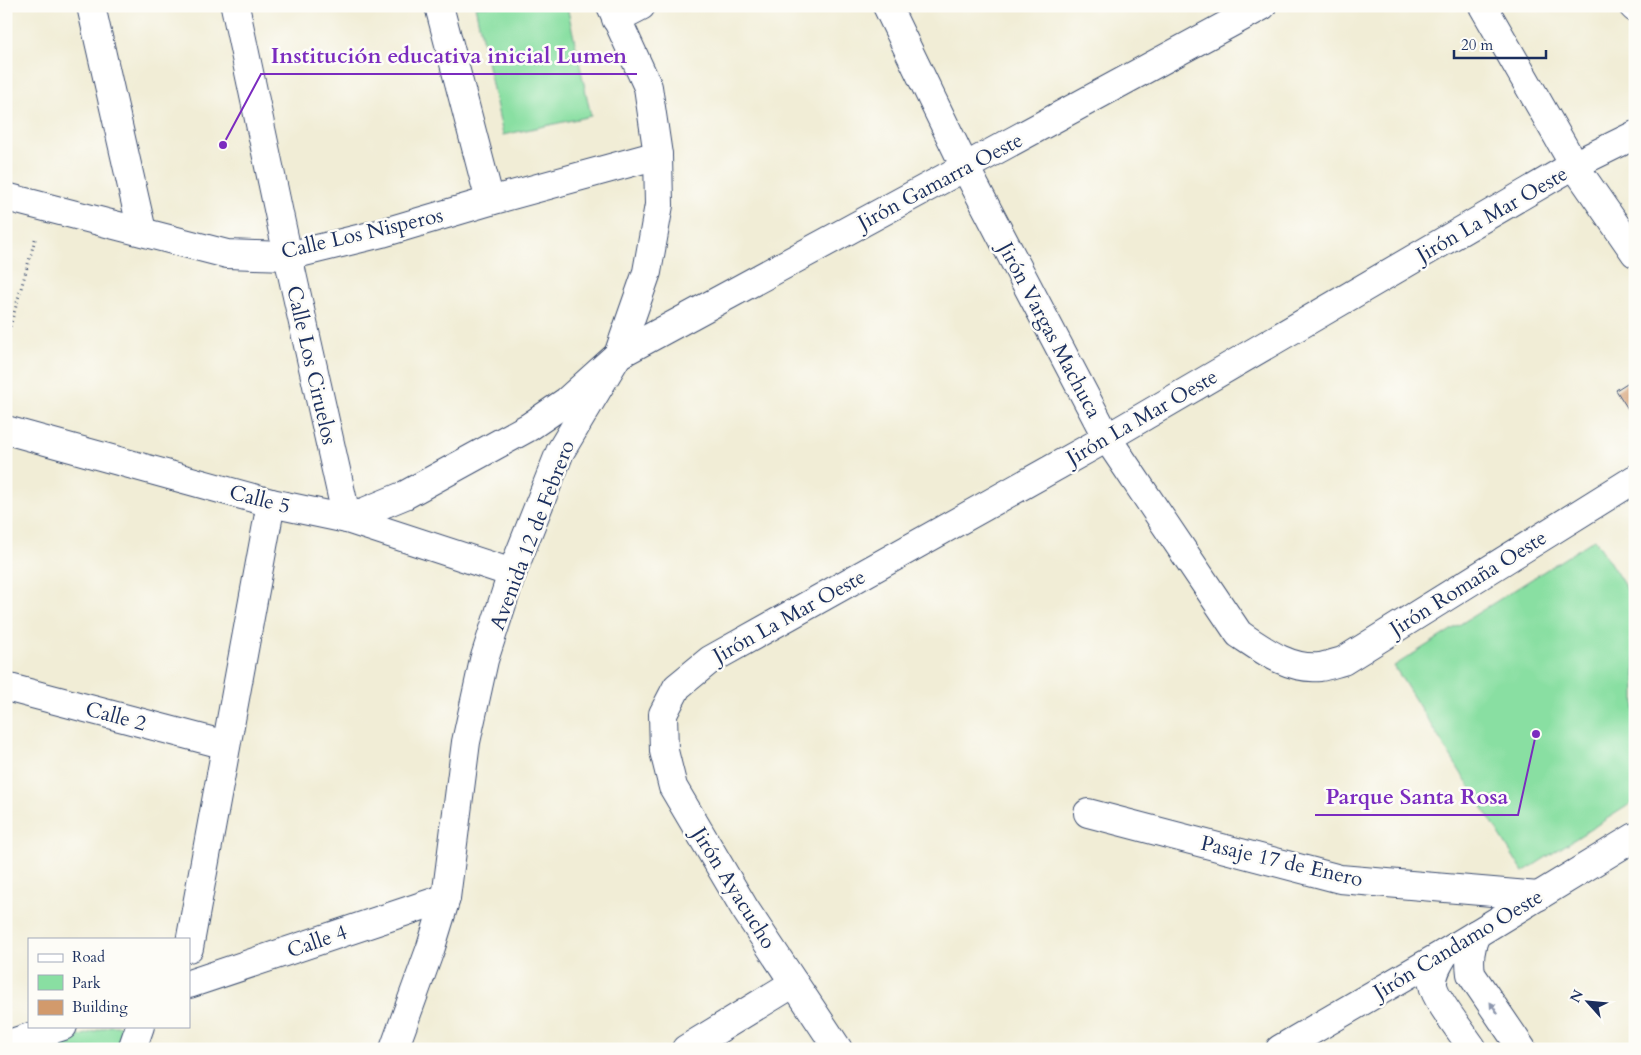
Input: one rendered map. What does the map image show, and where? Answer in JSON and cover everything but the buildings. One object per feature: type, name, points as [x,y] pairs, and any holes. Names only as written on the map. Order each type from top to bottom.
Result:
[{"type":"street","points":[[91,6],[142,231]]},
{"type":"street","name":"Calle Los Ciruelos","points":[[235,6],[288,256],[347,519]]},
{"type":"street","points":[[439,6],[490,201]]},
{"type":"street","points":[[614,13],[641,6]]},
{"type":"street","name":"Jirón Vargas Machuca","points":[[887,6],[965,167],[1107,438],[1240,634],[1266,652],[1294,665]]},
{"type":"street","name":"Jirón Gamarra Oeste","points":[[347,519],[405,495],[529,427],[567,401],[618,355],[1262,6]]},
{"type":"street","points":[[1483,6],[1574,166],[1635,254]]},
{"type":"street","name":"Avenida 12 de Febrero","points":[[394,1049],[431,947],[446,898],[466,742],[484,660],[512,573],[560,452],[618,355],[647,272],[659,204],[658,155],[648,88],[614,13]]},
{"type":"street","name":"Jirón La Mar Oeste","points":[[663,714],[677,686],[710,660],[1107,438],[1574,166],[1635,135]]},
{"type":"street","name":"Calle Los Nisperos","points":[[6,198],[227,254],[288,256],[382,233],[658,155]]},
{"type":"street","name":"Calle 5","points":[[6,430],[271,503],[347,519],[512,573]]},
{"type":"street","name":"Jirón Romaña Oeste","points":[[1294,665],[1319,667],[1343,661],[1635,479]]},
{"type":"street","points":[[190,943],[271,503]]},
{"type":"street","name":"Calle 2","points":[[6,687],[226,745]]},
{"type":"street","name":"Jirón Ayacucho","points":[[663,714],[664,751],[673,787],[744,909],[838,1049]]},
{"type":"street","name":"Pasaje 17 de Enero","points":[[1088,813],[1340,879],[1539,896]]},
{"type":"street","name":"Jirón Candamo Oeste","points":[[1280,1049],[1446,953],[1635,837]]},
{"type":"street","name":"Calle 4","points":[[190,984],[446,898]]},
{"type":"street","points":[[1476,934],[1470,947],[1469,961],[1471,974],[1522,1049]]},
{"type":"street","points":[[1446,953],[1435,970],[1433,986],[1473,1049]]},
{"type":"street","points":[[686,1049],[794,983]]},
{"type":"street","points":[[6,1045],[57,1028]]},
{"type":"street","points":[[132,1049],[139,1028]]},
{"type":"path","points":[[6,341],[44,207]]},
{"type":"green space","points":[[475,6],[567,6],[591,116],[503,135]]},
{"type":"green space","points":[[1595,539],[1635,602],[1635,801],[1523,872],[1394,666]]},
{"type":"green space","points":[[104,1028],[129,1028],[122,1049],[41,1049]]},
{"type":"place","name":"Institución educativa inicial Lumen","points":[[223,145]]},
{"type":"place","name":"Parque Santa Rosa","points":[[1536,734]]}]
